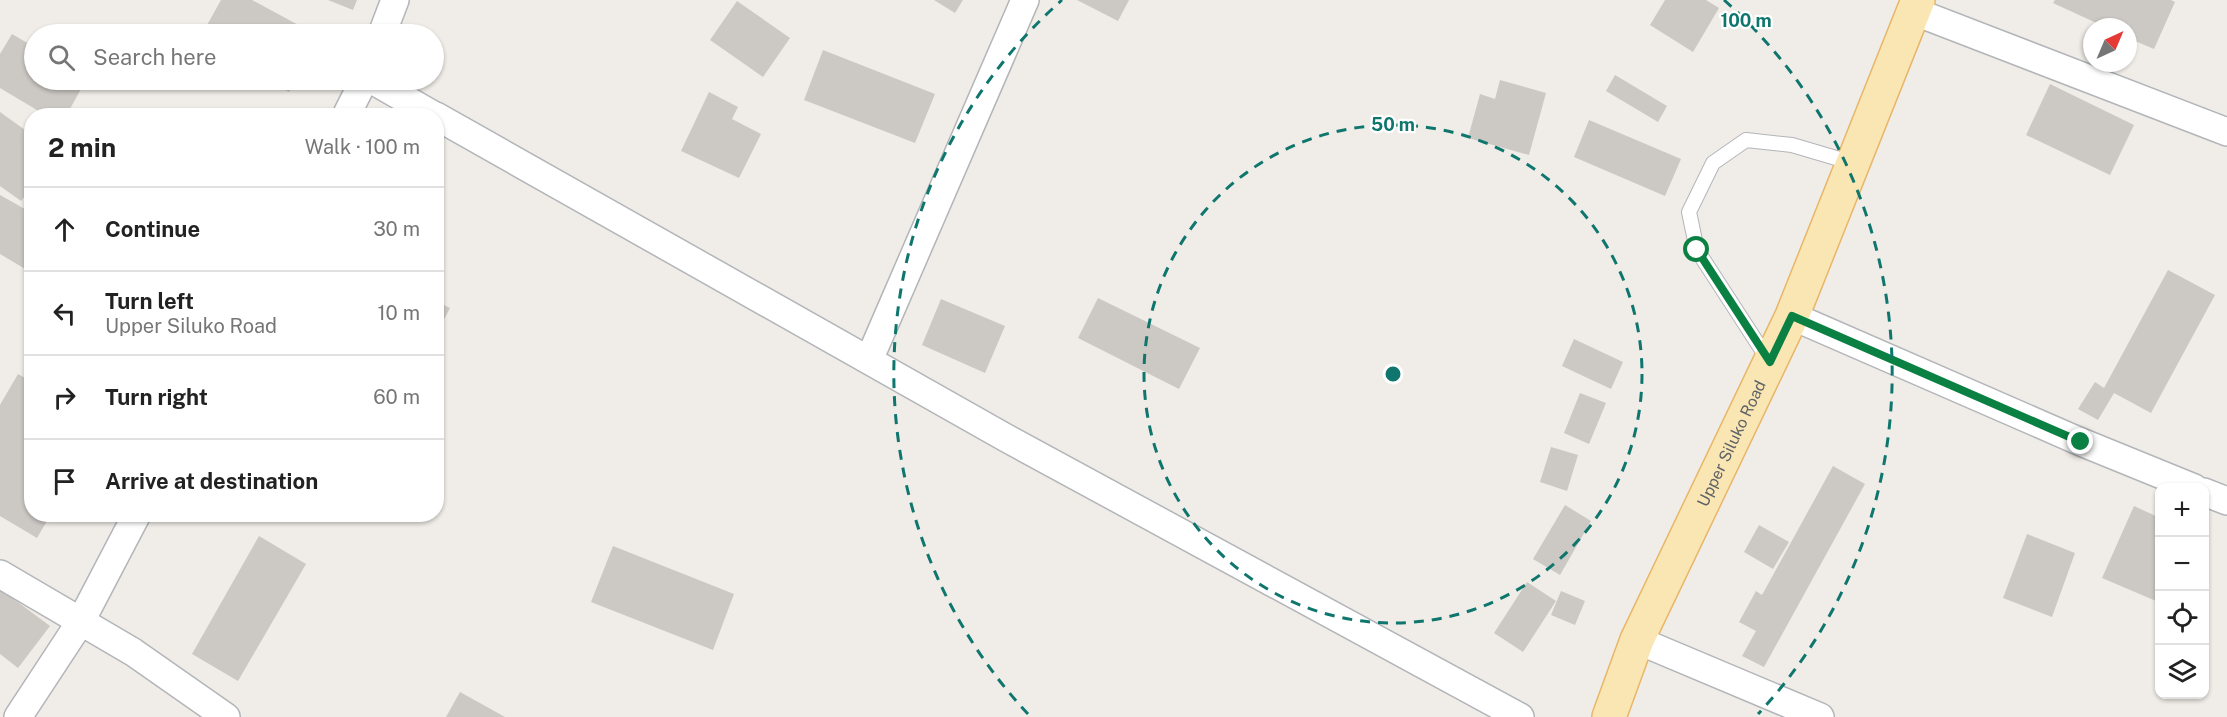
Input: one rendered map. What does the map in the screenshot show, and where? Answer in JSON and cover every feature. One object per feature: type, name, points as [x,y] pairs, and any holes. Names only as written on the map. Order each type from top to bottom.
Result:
[{"type":"main road","name":"Upper Siluko Road","points":[[1609,717],[1637,640],[1792,316],[1916,5]]},
{"type":"street","points":[[386,24],[395,0]]},
{"type":"street","points":[[869,360],[1025,0]]},
{"type":"street","points":[[1916,5],[2227,132]]},
{"type":"street","points":[[350,108],[359,90]]},
{"type":"street","points":[[390,90],[422,108]]},
{"type":"street","points":[[444,121],[1008,439],[1520,717]]},
{"type":"street","points":[[1792,316],[2081,442],[2182,483]]},
{"type":"street","points":[[2209,494],[2227,501]]},
{"type":"street","points":[[18,717],[81,621],[133,522]]},
{"type":"street","points":[[0,574],[133,652],[226,717]]},
{"type":"street","points":[[1637,640],[1820,717]]},
{"type":"lane","points":[[1770,362],[1697,250],[1689,212],[1713,163],[1746,140],[1792,145],[1853,164]]},
{"type":"building","points":[[221,0],[252,0],[296,24],[208,24]]},
{"type":"building","points":[[328,0],[357,0],[353,10]]},
{"type":"building","points":[[934,0],[963,0],[955,13]]},
{"type":"building","points":[[1077,0],[1129,0],[1118,21]]},
{"type":"building","points":[[1665,0],[1706,0],[1719,8],[1693,52],[1650,25]]},
{"type":"building","points":[[2055,0],[2171,0],[2175,2],[2154,49],[2137,42],[2137,18],[2086,18],[2053,3]]},
{"type":"building","points":[[737,1],[790,38],[763,77],[710,40]]},
{"type":"building","points":[[12,34],[24,41],[24,90],[80,90],[70,108],[34,108],[0,88],[0,54]]},
{"type":"building","points":[[823,50],[935,94],[915,143],[804,100]]},
{"type":"building","points":[[1615,75],[1667,106],[1658,122],[1606,91]]},
{"type":"building","points":[[1500,80],[1546,93],[1529,155],[1468,138],[1480,94],[1495,99]]},
{"type":"building","points":[[2050,84],[2134,125],[2110,175],[2026,135]]},
{"type":"building","points":[[709,92],[738,107],[732,119],[761,134],[739,178],[681,151]]},
{"type":"building","points":[[0,112],[24,129],[24,197],[21,201],[0,186]]},
{"type":"building","points":[[1589,120],[1681,159],[1665,196],[1574,157]]},
{"type":"building","points":[[0,195],[24,208],[24,268],[0,254]]},
{"type":"building","points":[[2168,270],[2215,295],[2151,413],[2114,393],[2098,420],[2078,409],[2095,382],[2104,388]]},
{"type":"building","points":[[1098,298],[1200,348],[1179,389],[1078,338]]},
{"type":"building","points":[[941,299],[1005,326],[985,373],[922,345]]},
{"type":"building","points":[[444,305],[450,308],[444,320]]},
{"type":"building","points":[[1574,339],[1623,362],[1611,389],[1562,366]]},
{"type":"building","points":[[18,374],[24,377],[24,522],[46,522],[37,538],[0,516],[0,405]]},
{"type":"building","points":[[1580,393],[1606,403],[1589,444],[1564,433]]},
{"type":"building","points":[[1551,447],[1578,455],[1567,491],[1540,482]]},
{"type":"building","points":[[1833,466],[1865,484],[1764,667],[1742,656],[1756,631],[1739,622],[1756,591],[1762,595]]},
{"type":"building","points":[[1565,505],[1591,521],[1560,575],[1533,559]]},
{"type":"building","points":[[2134,506],[2155,516],[2155,601],[2102,578]]},
{"type":"building","points":[[1759,525],[1789,542],[1773,569],[1744,552]]},
{"type":"building","points":[[2027,534],[2075,553],[2052,617],[2003,598]]},
{"type":"building","points":[[259,536],[306,564],[238,681],[192,654]]},
{"type":"building","points":[[613,546],[734,594],[713,650],[591,602]]},
{"type":"building","points":[[1527,582],[1556,601],[1523,652],[1494,633]]},
{"type":"building","points":[[0,589],[50,626],[18,668],[0,654]]},
{"type":"building","points":[[1561,591],[1585,601],[1575,625],[1551,615]]},
{"type":"building","points":[[460,692],[505,717],[446,717]]},
{"type":"route","points":[[1697,250],[1770,362],[1792,316],[2081,442]]}]
